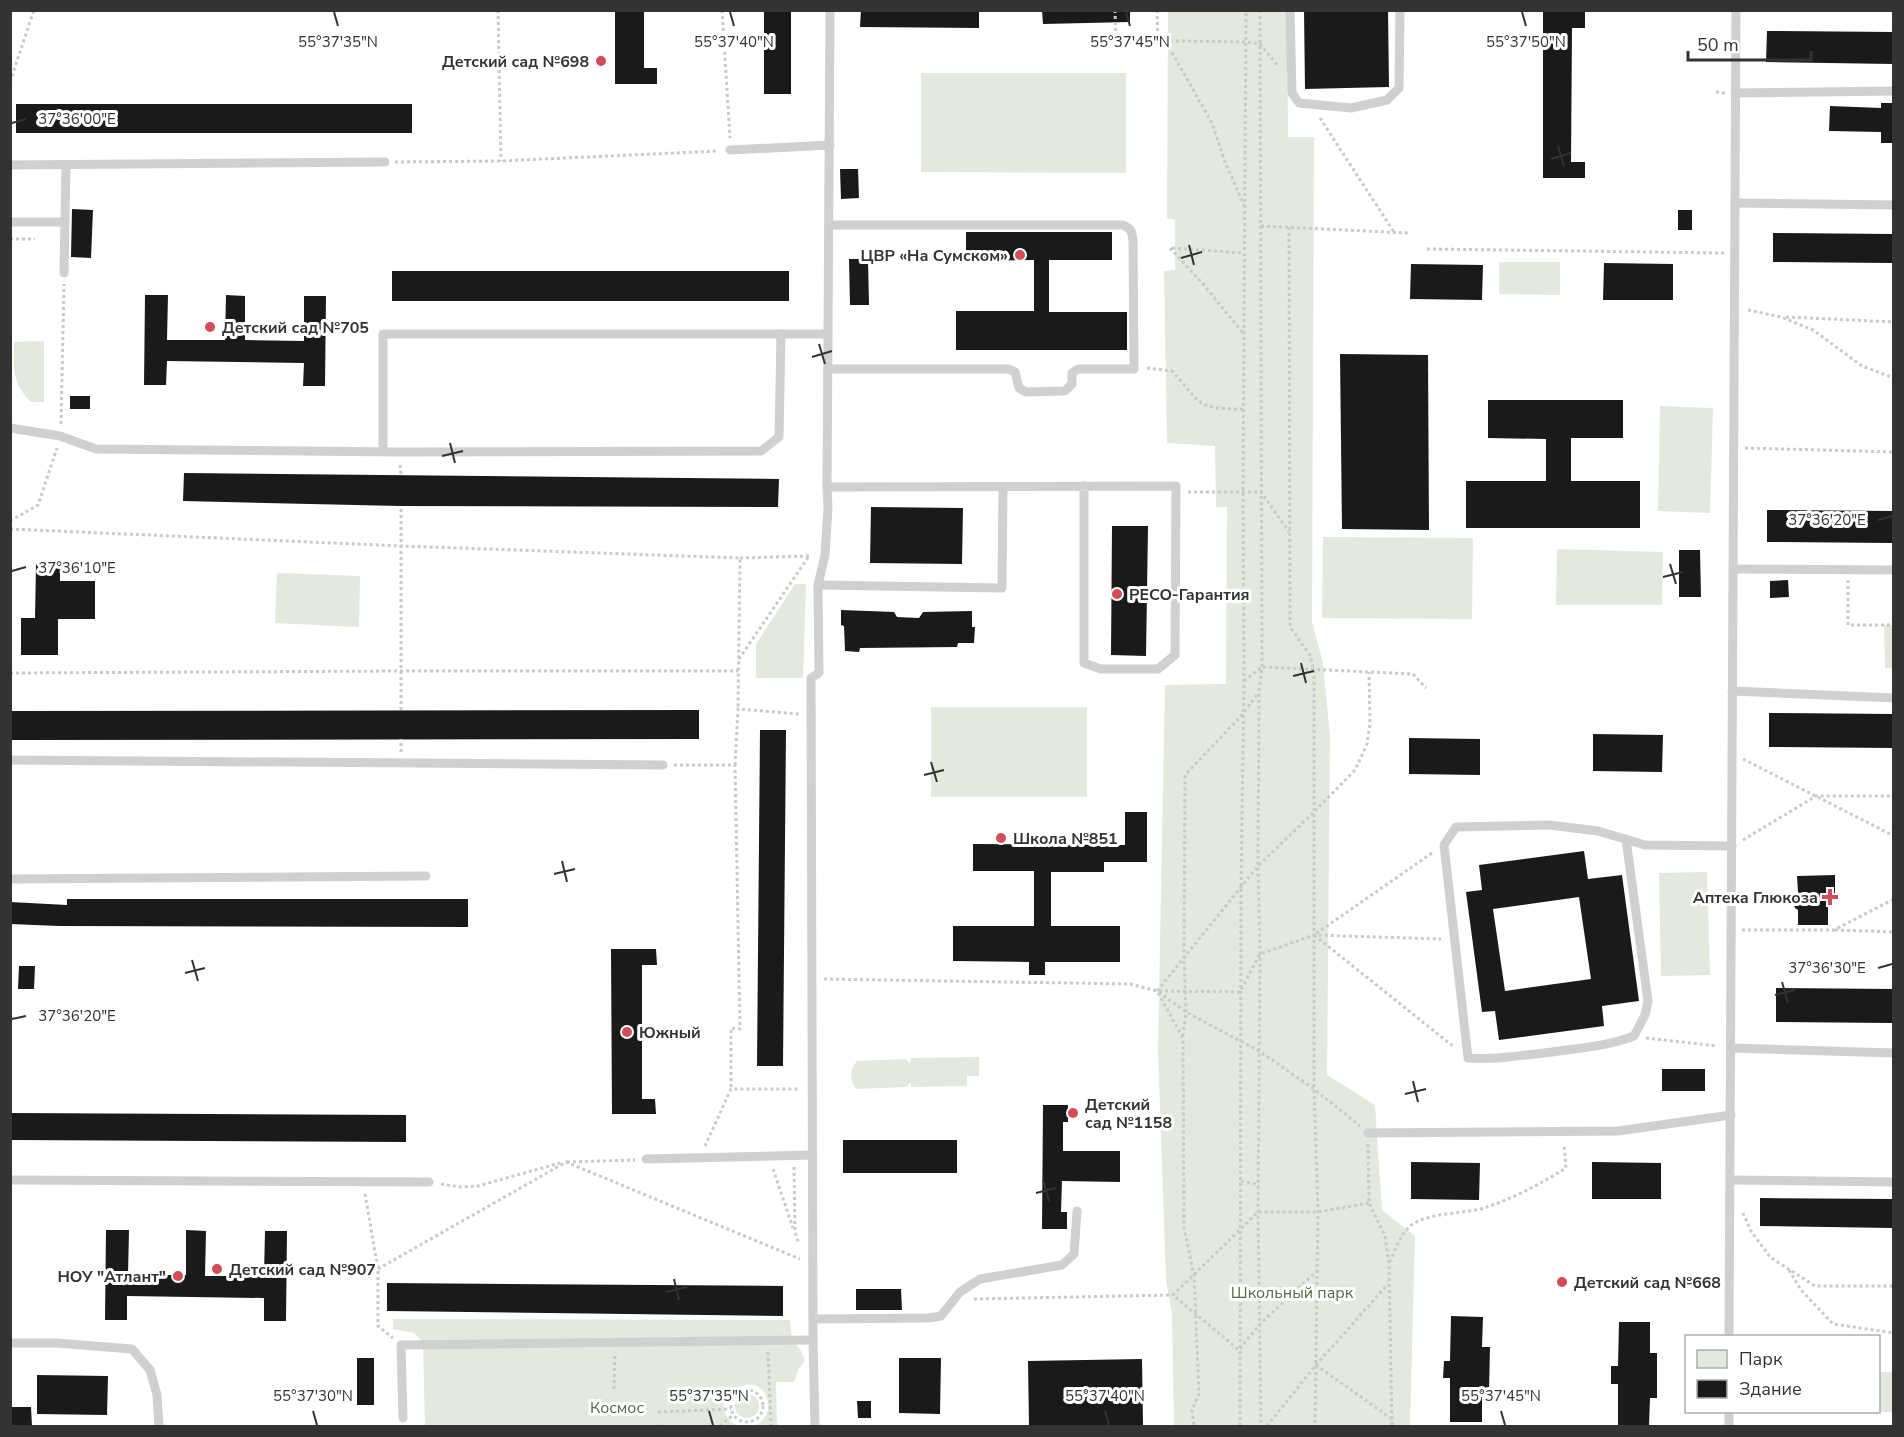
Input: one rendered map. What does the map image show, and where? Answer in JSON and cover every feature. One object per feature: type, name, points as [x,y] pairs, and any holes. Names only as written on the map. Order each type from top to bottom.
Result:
[{"type":"lane","points":[[815,1426],[812,1155],[812,678],[819,673],[818,585],[825,555],[828,508],[826,487],[830,10]]},
{"type":"lane","points":[[1290,10],[1292,93],[1299,103],[1351,108],[1387,99],[1399,88],[1401,10]]},
{"type":"lane","points":[[1729,1335],[1736,10]]},
{"type":"lane","points":[[1735,93],[1893,91]]},
{"type":"lane","points":[[730,150],[830,145]]},
{"type":"lane","points":[[10,165],[384,162]]},
{"type":"lane","points":[[64,273],[66,165]]},
{"type":"lane","points":[[1735,203],[1893,205]]},
{"type":"lane","points":[[10,222],[64,222]]},
{"type":"lane","points":[[828,369],[1008,369],[1015,372],[1017,384],[1022,391],[1060,392],[1069,388],[1072,384],[1072,373],[1078,369],[1134,369],[1133,240],[1132,232],[1128,227],[1123,225],[829,225]]},
{"type":"lane","points":[[383,451],[383,334],[828,334]]},
{"type":"lane","points":[[10,428],[60,436],[96,449],[761,451],[779,437],[781,334]]},
{"type":"lane","points":[[826,487],[1003,487],[1084,486],[1176,486],[1175,655],[1158,669],[1101,669],[1084,663],[1084,486]]},
{"type":"lane","points":[[818,585],[1002,588],[1003,487]]},
{"type":"lane","points":[[1733,569],[1893,570]]},
{"type":"lane","points":[[1732,691],[1893,698]]},
{"type":"lane","points":[[10,760],[663,765]]},
{"type":"lane","points":[[1626,839],[1648,1001],[1645,1016],[1634,1036],[1616,1043],[1487,1059],[1468,1058],[1444,845],[1456,827],[1549,825],[1598,831],[1626,839],[1645,845],[1732,846]]},
{"type":"lane","points":[[10,879],[426,876]]},
{"type":"lane","points":[[1731,1048],[1893,1053]]},
{"type":"lane","points":[[1368,1132],[1617,1131],[1731,1115]]},
{"type":"lane","points":[[646,1159],[812,1155]]},
{"type":"lane","points":[[10,1180],[429,1182]]},
{"type":"lane","points":[[1730,1180],[1893,1182]]},
{"type":"lane","points":[[814,1319],[941,1316],[960,1292],[980,1279],[1062,1265],[1074,1254],[1077,1211]]},
{"type":"lane","points":[[403,1418],[401,1345],[813,1340]]},
{"type":"lane","points":[[10,1343],[56,1343],[132,1349],[150,1370],[157,1395],[159,1426]]},
{"type":"path","points":[[10,82],[34,10]]},
{"type":"path","points":[[498,10],[501,161]]},
{"type":"path","points":[[384,162],[501,161],[730,150],[722,10]]},
{"type":"path","points":[[1115,10],[1116,40],[1260,44],[1291,81]]},
{"type":"path","points":[[1157,10],[1158,42]]},
{"type":"path","points":[[1240,1426],[1240,992],[1244,681],[1243,408],[1246,10]]},
{"type":"path","points":[[1260,10],[1262,667],[1259,692],[1258,1212],[1261,1426]]},
{"type":"path","points":[[1166,42],[1212,123],[1225,162],[1244,206]]},
{"type":"path","points":[[1311,104],[1394,232]]},
{"type":"path","points":[[1261,226],[1408,232]]},
{"type":"path","points":[[1289,227],[1290,627],[1310,655],[1314,670],[1314,1089],[1318,1212],[1315,1426]]},
{"type":"path","points":[[10,239],[35,239]]},
{"type":"path","points":[[1244,253],[1170,248],[1244,334]]},
{"type":"path","points":[[1427,249],[1734,254]]},
{"type":"path","points":[[10,521],[39,505],[60,436],[64,273]]},
{"type":"path","points":[[1734,306],[1781,317],[1813,330],[1862,366],[1893,378]]},
{"type":"path","points":[[1781,317],[1893,322]]},
{"type":"path","points":[[1134,369],[1152,368],[1172,371],[1199,403],[1211,408],[1243,408]]},
{"type":"path","points":[[1734,448],[1893,452]]},
{"type":"path","points":[[1176,486],[1189,493],[1261,492]]},
{"type":"path","points":[[1261,492],[1290,533]]},
{"type":"path","points":[[401,506],[401,710]]},
{"type":"path","points":[[10,530],[740,558],[825,555]]},
{"type":"path","points":[[738,660],[809,556]]},
{"type":"path","points":[[699,1158],[731,1089],[730,1028],[740,1029],[735,765],[740,558]]},
{"type":"path","points":[[1848,580],[1848,625],[1893,625]]},
{"type":"path","points":[[1244,681],[1262,667],[1413,674],[1426,688]]},
{"type":"path","points":[[10,673],[401,670],[738,671]]},
{"type":"path","points":[[1158,991],[1258,866],[1355,770],[1364,750],[1370,724],[1369,672]]},
{"type":"path","points":[[1194,1426],[1192,1410],[1199,1394],[1197,1316],[1194,1275],[1184,1228],[1185,775],[1242,715],[1259,692]]},
{"type":"path","points":[[738,709],[812,716]]},
{"type":"path","points":[[1732,754],[1893,836]]},
{"type":"path","points":[[663,765],[735,765]]},
{"type":"path","points":[[1732,846],[1816,796],[1893,796]]},
{"type":"path","points":[[1240,992],[1260,954],[1314,935],[1444,845]]},
{"type":"path","points":[[1834,930],[1893,899]]},
{"type":"path","points":[[1731,930],[1893,932]]},
{"type":"path","points":[[1314,935],[1455,940]]},
{"type":"path","points":[[1314,935],[1468,1058]]},
{"type":"path","points":[[812,980],[1130,984],[1158,991],[1240,992]]},
{"type":"path","points":[[1158,991],[1186,1012],[1259,1051],[1314,1089],[1368,1132],[1370,1203],[1385,1236],[1389,1264],[1392,1426]]},
{"type":"path","points":[[1158,991],[1183,1038]]},
{"type":"path","points":[[1634,1036],[1731,1048]]},
{"type":"path","points":[[731,1089],[813,1089]]},
{"type":"path","points":[[1389,1264],[1398,1243],[1408,1228],[1433,1217],[1486,1208],[1546,1181],[1566,1168],[1566,1152],[1561,1131]]},
{"type":"path","points":[[768,1156],[795,1232]]},
{"type":"path","points":[[429,1182],[460,1187],[478,1186],[566,1162],[646,1159]]},
{"type":"path","points":[[566,1162],[813,1265]]},
{"type":"path","points":[[378,1269],[566,1162]]},
{"type":"path","points":[[1241,1181],[1259,1185]]},
{"type":"path","points":[[362,1182],[378,1269],[378,1326],[401,1345]]},
{"type":"path","points":[[1173,1295],[1258,1212],[1318,1212],[1370,1203]]},
{"type":"path","points":[[1743,1211],[1751,1232],[1770,1257],[1815,1286],[1893,1286]]},
{"type":"path","points":[[1788,1268],[1801,1290],[1833,1324],[1893,1333]]},
{"type":"path","points":[[1239,1350],[1259,1325],[1318,1270]]},
{"type":"path","points":[[1267,1426],[1316,1365],[1390,1282]]},
{"type":"path","points":[[955,1299],[1173,1295],[1239,1350]]},
{"type":"path","points":[[768,1341],[771,1426]]},
{"type":"path","points":[[614,1389],[615,1343]]},
{"type":"path","points":[[1316,1365],[1392,1419]]},
{"type":"path","points":[[742,1391],[755,1393],[762,1404],[760,1415],[752,1421],[741,1421],[733,1415],[731,1409],[732,1400],[742,1391]]},
{"type":"path","points":[[762,1404],[777,1406]]},
{"type":"path","points":[[658,1412],[731,1409]]},
{"type":"path","points":[[720,1426],[733,1415]]},
{"type":"green space","name":"Школьный парк","points":[[1168,11],[1287,11],[1288,137],[1314,137],[1312,622],[1323,663],[1330,737],[1327,1075],[1375,1105],[1382,1210],[1415,1236],[1410,1426],[1174,1426],[1172,1314],[1166,1280],[1158,1050],[1165,685],[1226,684],[1227,507],[1216,507],[1215,446],[1167,443],[1164,271],[1175,270],[1175,220],[1167,218]]},
{"type":"green space","points":[[921,73],[1126,73],[1126,173],[921,172]]},
{"type":"green space","points":[[1499,262],[1560,262],[1560,295],[1499,294]]},
{"type":"green space","points":[[44,341],[44,402],[31,402],[20,388],[15,374],[14,342]]},
{"type":"green space","points":[[1660,406],[1713,408],[1710,513],[1658,511]]},
{"type":"green space","points":[[1323,537],[1473,538],[1472,619],[1322,618]]},
{"type":"green space","points":[[1557,549],[1663,552],[1662,605],[1556,605]]},
{"type":"green space","points":[[277,573],[360,576],[359,627],[275,623]]},
{"type":"green space","points":[[795,584],[806,584],[803,678],[756,678],[756,644]]},
{"type":"green space","points":[[1884,625],[1893,625],[1893,668],[1885,668]]},
{"type":"green space","points":[[931,707],[1087,707],[1087,797],[931,797]]},
{"type":"green space","points":[[1707,872],[1710,975],[1661,976],[1659,873]]},
{"type":"green space","points":[[979,1057],[979,1076],[967,1076],[967,1086],[911,1087],[911,1082],[906,1087],[856,1089],[852,1082],[852,1071],[857,1061],[906,1059],[910,1064],[911,1058]]},
{"type":"green space","name":"Космос","points":[[393,1319],[790,1320],[792,1340],[800,1349],[805,1360],[794,1382],[776,1382],[777,1423],[780,1426],[755,1426],[765,1417],[768,1403],[763,1391],[755,1386],[745,1385],[735,1389],[727,1396],[724,1405],[726,1416],[737,1426],[425,1426],[423,1342],[414,1333],[393,1329]]},
{"type":"green space","points":[[1880,1372],[1893,1372],[1893,1412],[1880,1412]]},
{"type":"green space","points":[[747,1394],[752,1395],[758,1401],[758,1411],[752,1417],[747,1418],[742,1417],[736,1411],[735,1406],[736,1401],[742,1395]]},
{"type":"building","points":[[615,10],[644,10],[644,68],[657,68],[657,84],[615,84]]},
{"type":"building","points":[[764,10],[791,10],[791,94],[764,94]]},
{"type":"building","points":[[861,10],[979,10],[979,28],[860,27]]},
{"type":"building","points":[[1042,10],[1130,10],[1130,22],[1043,24]]},
{"type":"building","points":[[1304,10],[1388,10],[1389,87],[1305,89]]},
{"type":"building","points":[[1543,12],[1585,12],[1585,28],[1572,28],[1571,162],[1585,162],[1585,178],[1543,178]]},
{"type":"building","points":[[1767,31],[1893,32],[1893,64],[1766,62]]},
{"type":"building","points":[[1881,103],[1893,103],[1893,143],[1881,143],[1881,132],[1829,131],[1830,106],[1881,108]]},
{"type":"building","points":[[16,104],[412,104],[412,133],[16,133]]},
{"type":"building","points":[[840,169],[858,169],[859,198],[841,199]]},
{"type":"building","points":[[72,209],[93,210],[91,258],[71,257]]},
{"type":"building","points":[[1678,210],[1692,210],[1692,230],[1678,230]]},
{"type":"building","points":[[966,232],[1112,232],[1112,260],[1049,260],[1049,312],[1127,312],[1127,350],[956,350],[956,311],[1034,311],[1034,260],[966,261]]},
{"type":"building","points":[[1773,233],[1893,234],[1893,263],[1773,262]]},
{"type":"building","points":[[849,259],[868,259],[869,305],[850,305]]},
{"type":"building","points":[[1604,263],[1673,264],[1673,300],[1603,300]]},
{"type":"building","points":[[1411,264],[1483,265],[1482,300],[1410,299]]},
{"type":"building","points":[[392,271],[789,271],[789,301],[392,301]]},
{"type":"building","points":[[145,295],[168,295],[167,340],[225,340],[226,295],[245,296],[245,340],[304,341],[304,296],[326,296],[325,386],[303,386],[304,363],[167,361],[166,385],[144,385]]},
{"type":"building","points":[[1340,354],[1428,355],[1429,530],[1342,529]]},
{"type":"building","points":[[70,396],[90,396],[90,409],[70,409]]},
{"type":"building","points":[[1488,400],[1623,400],[1623,438],[1571,438],[1571,481],[1640,481],[1640,528],[1466,528],[1466,481],[1546,481],[1546,439],[1488,438]]},
{"type":"building","points":[[184,473],[779,479],[778,507],[401,506],[183,501]]},
{"type":"building","points":[[871,507],[963,508],[962,564],[870,563]]},
{"type":"building","points":[[1767,510],[1893,511],[1893,543],[1767,542]]},
{"type":"building","points":[[1112,526],[1148,526],[1146,656],[1111,655]]},
{"type":"building","points":[[1679,550],[1700,550],[1701,597],[1679,597]]},
{"type":"building","points":[[36,564],[60,564],[60,581],[95,581],[95,619],[58,619],[58,655],[21,655],[21,618],[35,618]]},
{"type":"building","points":[[1788,580],[1789,597],[1770,598],[1770,581]]},
{"type":"building","points":[[841,610],[894,612],[897,617],[919,618],[923,612],[972,611],[972,627],[975,627],[974,643],[958,643],[957,647],[860,648],[859,652],[845,651]]},
{"type":"building","points":[[699,710],[699,739],[10,740],[10,711]]},
{"type":"building","points":[[1769,713],[1893,714],[1893,748],[1769,747]]},
{"type":"building","points":[[760,730],[786,730],[783,1066],[757,1066]]},
{"type":"building","points":[[1593,734],[1663,735],[1662,772],[1593,771]]},
{"type":"building","points":[[1409,738],[1480,739],[1480,775],[1409,774]]},
{"type":"building","points":[[1125,812],[1147,812],[1147,862],[1104,862],[1104,872],[1051,872],[1051,926],[1120,926],[1120,962],[1045,962],[1045,975],[1029,975],[1029,962],[953,961],[953,926],[1034,926],[1034,871],[973,871],[973,844],[1125,845]]},
{"type":"building","points":[[1584,851],[1588,879],[1622,875],[1639,1001],[1602,1006],[1604,1026],[1499,1040],[1495,1011],[1482,1012],[1466,892],[1482,890],[1479,865]],"holes":[[[1579,897],[1591,979],[1505,991],[1493,909]]]},
{"type":"building","points":[[1835,875],[1835,898],[1828,898],[1828,925],[1798,925],[1798,910],[1793,903],[1798,892],[1797,876]]},
{"type":"building","points":[[67,899],[468,899],[468,927],[10,924],[10,902],[67,905]]},
{"type":"building","name":"Южный","points":[[611,949],[656,949],[657,965],[642,965],[642,1099],[655,1099],[656,1114],[612,1114]]},
{"type":"building","points":[[19,966],[35,966],[34,989],[18,989]]},
{"type":"building","points":[[1776,988],[1893,989],[1893,1023],[1776,1022]]},
{"type":"building","points":[[1662,1069],[1705,1069],[1705,1091],[1662,1091]]},
{"type":"building","points":[[1043,1105],[1068,1105],[1068,1122],[1063,1122],[1063,1151],[1120,1151],[1120,1182],[1062,1181],[1061,1212],[1067,1212],[1067,1229],[1042,1229]]},
{"type":"building","points":[[10,1113],[406,1115],[406,1142],[10,1140]]},
{"type":"building","points":[[843,1140],[957,1140],[957,1173],[843,1173]]},
{"type":"building","points":[[1411,1162],[1480,1163],[1479,1200],[1411,1199]]},
{"type":"building","points":[[1592,1162],[1661,1163],[1661,1199],[1592,1199]]},
{"type":"building","points":[[1760,1198],[1893,1199],[1893,1228],[1760,1226]]},
{"type":"building","points":[[106,1230],[129,1230],[128,1275],[186,1275],[186,1230],[206,1231],[205,1276],[264,1276],[265,1231],[287,1231],[286,1321],[264,1321],[264,1298],[127,1296],[127,1320],[105,1320]]},
{"type":"building","points":[[387,1283],[783,1286],[783,1316],[387,1311]]},
{"type":"building","points":[[856,1289],[901,1289],[902,1310],[856,1310]]},
{"type":"building","points":[[1451,1316],[1483,1317],[1482,1347],[1490,1347],[1489,1392],[1482,1392],[1482,1422],[1450,1422],[1450,1378],[1443,1378],[1444,1361],[1450,1361]]},
{"type":"building","points":[[1619,1322],[1650,1322],[1650,1353],[1657,1353],[1657,1398],[1650,1398],[1649,1426],[1618,1426],[1618,1384],[1611,1384],[1611,1366],[1618,1366]]},
{"type":"building","points":[[357,1358],[374,1358],[374,1405],[357,1405]]},
{"type":"building","points":[[899,1358],[941,1358],[940,1414],[899,1413]]},
{"type":"building","points":[[1142,1359],[1143,1426],[1029,1426],[1028,1361]]},
{"type":"building","points":[[37,1375],[108,1376],[107,1415],[37,1414]]},
{"type":"building","points":[[857,1401],[871,1401],[871,1418],[858,1418]]},
{"type":"building","points":[[10,1407],[31,1407],[32,1426],[10,1426]]},
{"type":"place","name":"Детский сад №698","points":[[601,61]]},
{"type":"place","name":"ЦВР «На Сумском»","points":[[1020,255]]},
{"type":"place","name":"Детский сад №705","points":[[210,327]]},
{"type":"place","name":"РЕСО-Гарантия","points":[[1117,594]]},
{"type":"place","name":"Школа №851","points":[[1001,838]]},
{"type":"place","name":"Аптека Глюкоза","points":[[1830,897]]},
{"type":"place","name":"Южный","points":[[627,1032]]},
{"type":"place","name":"Детский сад №1158","points":[[1073,1113]]},
{"type":"place","name":"Детский сад №907","points":[[217,1269]]},
{"type":"place","name":"НОУ \"Атлант\"","points":[[178,1276]]},
{"type":"place","name":"Детский сад №668","points":[[1562,1282]]}]
